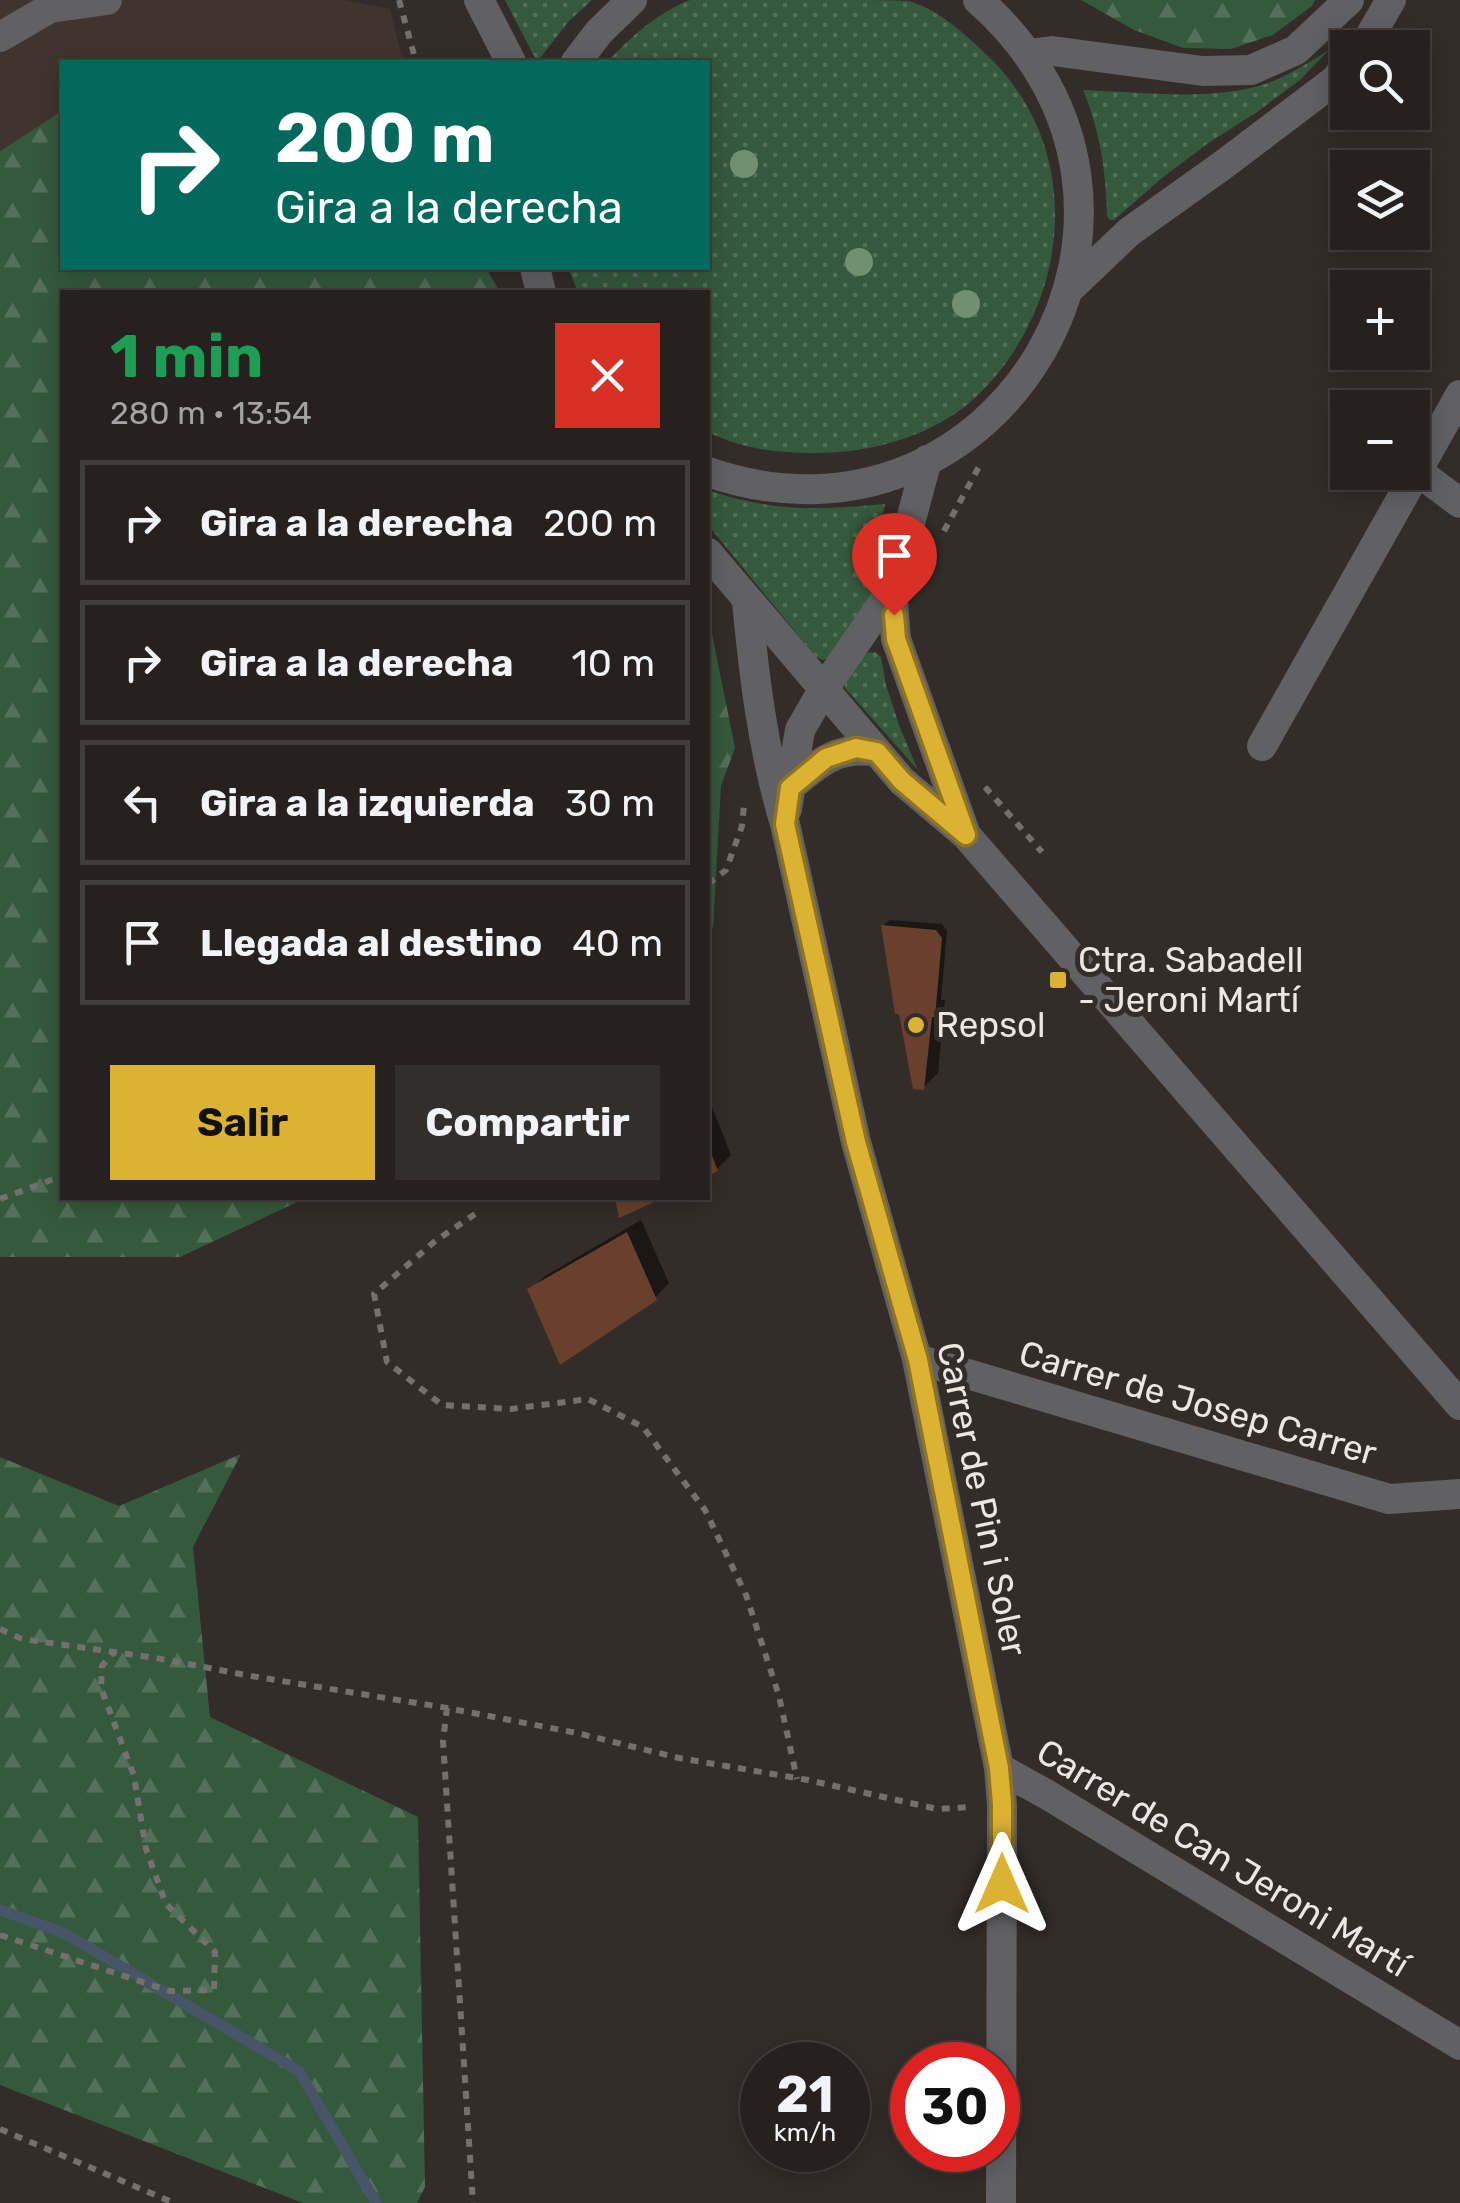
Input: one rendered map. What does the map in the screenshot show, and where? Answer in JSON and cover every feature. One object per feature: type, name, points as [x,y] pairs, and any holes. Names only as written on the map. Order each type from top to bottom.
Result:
[{"type":"street","points":[[0,38],[50,8],[107,0]]},
{"type":"street","points":[[479,0],[510,60]]},
{"type":"street","points":[[578,60],[632,0]]},
{"type":"street","points":[[710,473],[766,487],[818,489],[869,482],[928,460],[970,433],[1008,399],[1051,336],[1073,273],[1079,224],[1070,142],[1060,112],[1028,54],[978,0]]},
{"type":"street","points":[[1028,54],[1052,52],[1204,71],[1251,70],[1296,50],[1349,0]]},
{"type":"street","points":[[1374,30],[1392,0]]},
{"type":"street","points":[[1068,288],[1129,232],[1330,84]]},
{"type":"street","points":[[1430,449],[1460,395]]},
{"type":"street","points":[[928,460],[892,590],[896,639],[966,835]]},
{"type":"street","points":[[1430,482],[1460,504]]},
{"type":"street","points":[[1262,746],[1407,490]]},
{"type":"street","points":[[710,555],[902,781],[966,835],[1460,1404]]},
{"type":"street","name":"Carrer de Pin i Soler","points":[[785,824],[800,730],[822,690],[892,590]]},
{"type":"street","name":"Carrer de Pin i Soler","points":[[747,601],[754,678],[774,790],[856,1142],[918,1360],[999,1768],[1001,2203]]},
{"type":"street","points":[[790,788],[826,758],[856,748],[877,752]]},
{"type":"street","name":"Carrer de Josep Carrer","points":[[918,1360],[1390,1499],[1460,1494]]},
{"type":"street","name":"Carrer de Can Jeroni Martí","points":[[999,1768],[1460,2044]]},
{"type":"path","points":[[399,0],[415,60]]},
{"type":"path","points":[[942,534],[981,462]]},
{"type":"path","points":[[980,781],[1042,852]]},
{"type":"path","points":[[710,882],[726,870],[742,826],[745,792]]},
{"type":"path","points":[[0,1198],[60,1177]]},
{"type":"path","points":[[475,1214],[434,1242],[374,1294],[387,1362],[442,1406],[511,1409],[588,1399],[642,1427],[705,1510],[746,1594],[779,1696],[798,1779]]},
{"type":"path","points":[[0,1629],[22,1638],[447,1708],[937,1809],[1002,1804]]},
{"type":"path","points":[[0,1935],[170,1992],[214,1990],[214,1952],[166,1904],[146,1849],[134,1776],[101,1688],[102,1666],[114,1652]]},
{"type":"path","points":[[447,1708],[444,1741],[473,2203]]},
{"type":"path","points":[[0,2129],[174,2203]]},
{"type":"shaded area","points":[[0,0],[344,0],[390,9],[403,60],[60,60],[60,112],[0,151]]},
{"type":"green space","points":[[505,0],[592,0],[569,21],[536,60]]},
{"type":"green space","points":[[690,0],[909,1],[962,32],[1020,95],[1041,137],[1053,181],[1055,227],[1048,273],[1033,317],[1009,358],[961,410],[900,440],[855,450],[783,452],[732,442],[710,433],[710,290],[577,290],[569,270],[710,270],[710,60],[609,60],[666,12]]},
{"type":"green space","points":[[1081,0],[1315,0],[1273,35],[1231,49],[1183,48],[1134,30]]},
{"type":"green space","points":[[1329,50],[1301,79],[1207,144],[1110,220],[1098,136],[1083,90],[1176,94],[1247,89],[1284,76]]},
{"type":"green space","points":[[60,112],[60,270],[487,270],[499,290],[60,290],[60,1200],[302,1200],[180,1257],[0,1257],[0,151]]},
{"type":"green space","points":[[710,491],[796,508],[885,504],[874,556],[874,600],[830,658],[816,657],[710,527]]},
{"type":"green space","points":[[710,630],[735,748],[721,786],[710,929]]},
{"type":"green space","points":[[875,652],[881,657],[900,728],[918,770],[845,688],[852,669],[867,653]]},
{"type":"green space","points":[[241,1454],[193,1547],[210,1717],[418,1817],[425,2187],[417,2203],[303,2203],[0,2085],[0,1457],[119,1506]]},
{"type":"building","points":[[881,925],[936,930],[942,938],[924,1090],[913,1089],[899,1014],[895,1014]]},
{"type":"building","points":[[710,1150],[718,1171],[710,1175]]},
{"type":"building","points":[[615,1200],[659,1200],[619,1218]]},
{"type":"building","points":[[627,1232],[657,1300],[560,1365],[527,1289]]},
{"type":"waterway","points":[[0,1910],[64,1933],[299,2071],[376,2203]]},
{"type":"place","name":"Ctra. Sabadell - Jeroni Martí","points":[[1058,980]]},
{"type":"place","name":"Repsol","points":[[916,1025]]},
{"type":"route","points":[[894,615],[896,639],[966,835],[902,781],[877,752],[856,748],[826,758],[790,788],[785,824],[856,1142],[918,1360],[999,1768],[1002,1884]]}]
